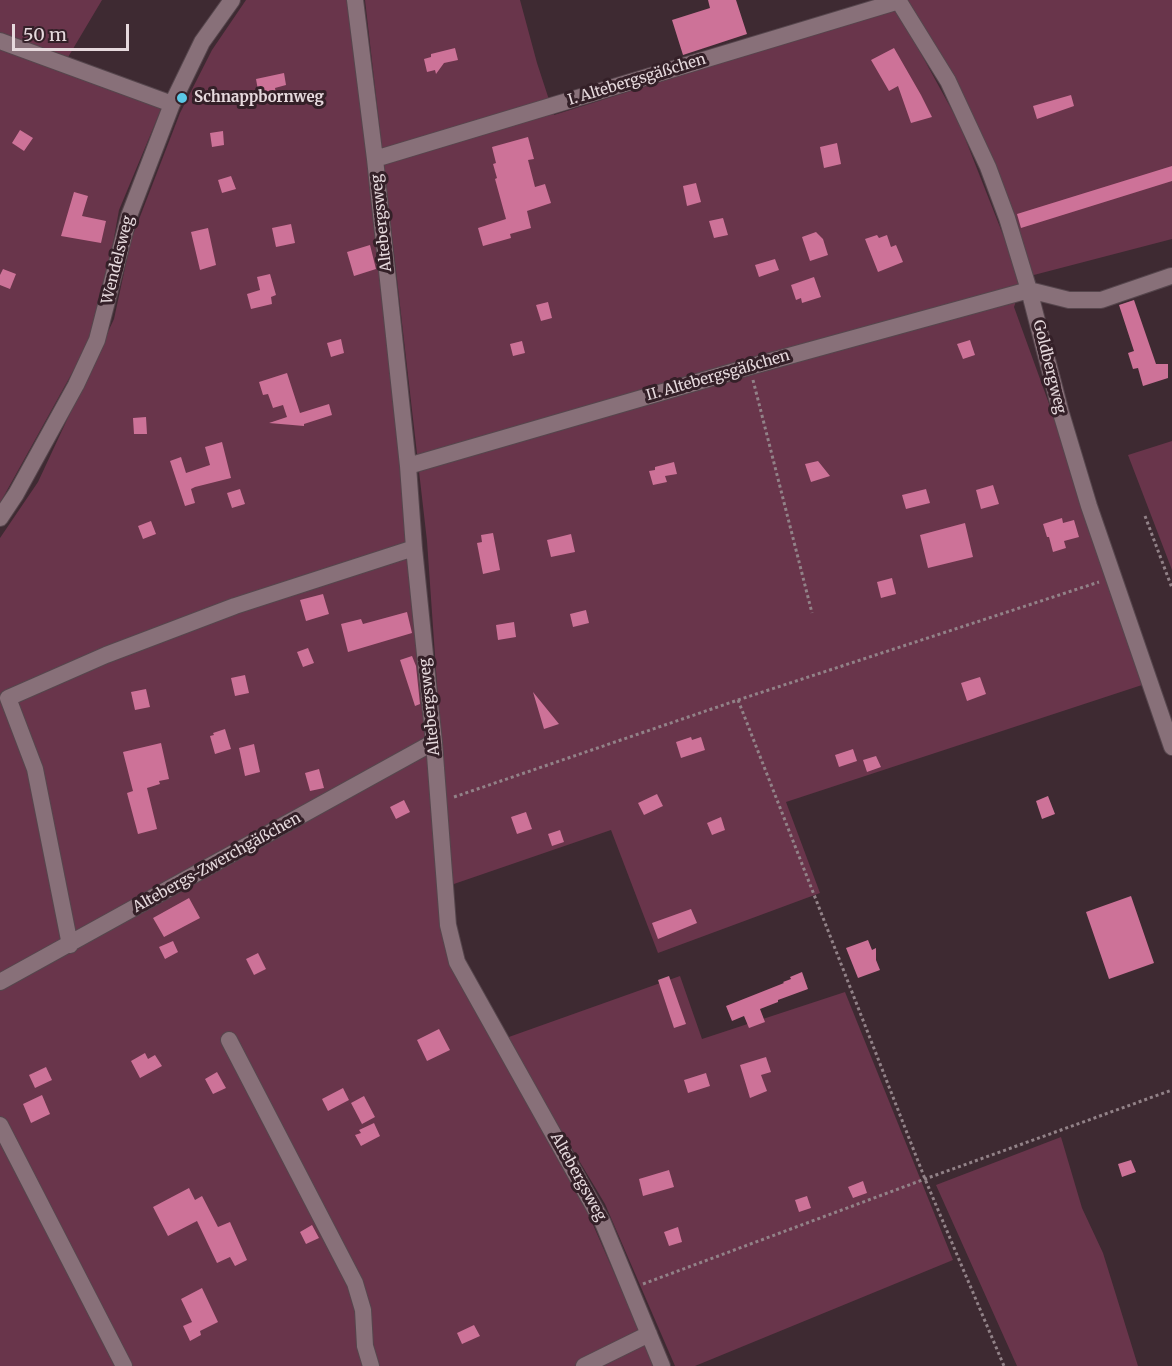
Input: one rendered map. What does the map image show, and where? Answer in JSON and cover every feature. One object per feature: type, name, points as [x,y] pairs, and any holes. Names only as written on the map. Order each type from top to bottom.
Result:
[{"type":"street","name":"Wendelsweg","points":[[0,518],[16,494],[76,385],[97,340],[129,216],[172,104],[202,42],[232,0]]},
{"type":"street","name":"Altebergsweg","points":[[355,0],[375,159],[408,466],[434,742],[448,925],[457,962],[589,1196],[617,1254],[662,1366]]},
{"type":"street","name":"I. Altebergsgäßchen","points":[[375,159],[899,0]]},
{"type":"street","name":"Goldbergweg","points":[[899,0],[928,45],[964,115],[988,167],[1007,218],[1029,290],[1061,413],[1113,577],[1172,747]]},
{"type":"street","points":[[0,41],[172,104]]},
{"type":"street","points":[[1029,290],[1069,300],[1094,301],[1171,276]]},
{"type":"street","name":"II. Altebergsgäßchen","points":[[408,466],[749,367],[1029,290]]},
{"type":"street","points":[[70,945],[35,769],[8,698],[106,655],[235,606],[414,548]]},
{"type":"street","name":"Altebergs-Zwerchgäßchen","points":[[0,982],[434,742]]},
{"type":"street","points":[[229,1040],[355,1283],[363,1310],[365,1346],[371,1366]]},
{"type":"street","points":[[0,1125],[124,1366]]},
{"type":"street","points":[[584,1366],[649,1334]]},
{"type":"path","points":[[749,367],[812,613]]},
{"type":"path","points":[[1144,516],[1172,588]]},
{"type":"path","points":[[439,802],[738,700],[1113,577]]},
{"type":"path","points":[[738,700],[925,1179],[1004,1366]]},
{"type":"path","points":[[630,1288],[1172,1090]]},
{"type":"shaded area","points":[[0,0],[102,0],[61,69],[162,107],[119,210],[101,310],[82,355],[0,503]]},
{"type":"shaded area","points":[[246,0],[348,0],[371,165],[410,544],[443,928],[587,1211],[655,1366],[0,1366],[0,538],[38,482],[114,319],[131,240],[180,113],[212,50]]},
{"type":"shaded area","points":[[365,0],[520,0],[554,115],[896,8],[959,123],[1022,283],[1014,307],[1069,459],[1142,685],[786,802],[820,893],[658,953],[611,830],[451,885],[427,541]]},
{"type":"shaded area","points":[[904,0],[1172,0],[1172,239],[1030,276]]},
{"type":"shaded area","points":[[1172,441],[1172,570],[1128,455]]},
{"type":"shaded area","points":[[680,976],[702,1039],[845,992],[953,1260],[695,1366],[675,1366],[605,1204],[506,1038]]},
{"type":"shaded area","points":[[1061,1137],[1082,1208],[1103,1253],[1138,1366],[1017,1366],[936,1185]]},
{"type":"building","points":[[708,0],[736,0],[747,34],[683,55],[672,20],[710,8]]},
{"type":"building","points":[[455,48],[458,60],[444,63],[436,74],[435,70],[427,72],[424,59],[431,57],[431,54]]},
{"type":"building","points":[[894,48],[932,117],[911,123],[898,86],[889,91],[871,60]]},
{"type":"building","points":[[284,73],[286,85],[275,88],[276,93],[259,96],[256,79]]},
{"type":"building","points":[[1071,95],[1074,106],[1037,119],[1033,106]]},
{"type":"building","points":[[20,130],[33,138],[24,151],[12,143]]},
{"type":"building","points":[[223,131],[224,145],[212,147],[210,133]]},
{"type":"building","points":[[528,137],[534,159],[528,160],[535,187],[545,184],[551,203],[527,211],[531,228],[510,234],[511,238],[483,246],[478,228],[506,219],[495,179],[497,178],[493,164],[496,163],[492,147]]},
{"type":"building","points":[[837,143],[841,164],[824,168],[820,147]]},
{"type":"building","points":[[1172,166],[1172,181],[1021,228],[1017,214]]},
{"type":"building","points":[[231,176],[236,189],[222,193],[218,180]]},
{"type":"building","points":[[696,183],[701,202],[687,206],[683,186]]},
{"type":"building","points":[[74,192],[88,196],[82,216],[106,221],[101,243],[61,236]]},
{"type":"building","points":[[723,218],[728,235],[714,238],[709,221]]},
{"type":"building","points":[[291,224],[295,243],[276,247],[272,228]]},
{"type":"building","points":[[208,228],[216,265],[200,270],[191,232]]},
{"type":"building","points":[[816,232],[823,239],[828,255],[810,261],[802,237]]},
{"type":"building","points":[[877,235],[879,238],[887,235],[891,247],[896,245],[903,262],[878,272],[865,239]]},
{"type":"building","points":[[370,245],[376,269],[354,276],[347,252]]},
{"type":"building","points":[[775,259],[779,270],[759,277],[755,265]]},
{"type":"building","points":[[3,269],[16,274],[10,289],[0,285],[0,275]]},
{"type":"building","points":[[270,274],[276,295],[271,297],[272,304],[251,309],[247,294],[260,290],[257,277]]},
{"type":"building","points":[[814,277],[821,297],[802,303],[801,298],[796,300],[791,285]]},
{"type":"building","points":[[1134,300],[1156,364],[1168,364],[1168,378],[1143,386],[1138,368],[1133,369],[1128,353],[1134,351],[1119,305]]},
{"type":"building","points":[[548,302],[552,318],[541,321],[536,305]]},
{"type":"building","points":[[341,339],[344,353],[331,357],[327,343]]},
{"type":"building","points":[[970,340],[975,355],[963,359],[957,344]]},
{"type":"building","points":[[522,341],[525,353],[513,356],[510,344]]},
{"type":"building","points":[[287,373],[300,413],[329,404],[332,415],[304,424],[304,426],[269,423],[287,417],[283,405],[273,408],[268,394],[263,395],[259,382]]},
{"type":"building","points":[[146,417],[147,434],[134,434],[133,418]]},
{"type":"building","points":[[222,442],[231,478],[191,489],[195,503],[185,506],[170,461],[181,457],[186,473],[210,465],[205,447]]},
{"type":"building","points":[[818,461],[830,476],[811,482],[805,464]]},
{"type":"building","points":[[674,462],[677,474],[665,476],[667,482],[653,485],[649,471]]},
{"type":"building","points":[[993,485],[999,504],[981,509],[976,490]]},
{"type":"building","points":[[240,489],[245,504],[232,508],[227,493]]},
{"type":"building","points":[[926,489],[930,503],[906,509],[902,495]]},
{"type":"building","points":[[1062,518],[1063,523],[1074,520],[1079,537],[1064,541],[1066,548],[1053,552],[1043,524]]},
{"type":"building","points":[[151,521],[156,534],[143,539],[138,526]]},
{"type":"building","points":[[965,523],[973,557],[928,568],[920,535]]},
{"type":"building","points":[[493,533],[500,570],[483,574],[477,543],[482,542],[481,535]]},
{"type":"building","points":[[571,534],[575,552],[551,557],[547,540]]},
{"type":"building","points":[[892,578],[896,594],[881,598],[877,582]]},
{"type":"building","points":[[323,594],[329,614],[306,621],[300,600]]},
{"type":"building","points":[[586,610],[589,623],[573,627],[570,614]]},
{"type":"building","points":[[407,612],[412,633],[348,652],[341,624],[361,619],[363,624]]},
{"type":"building","points":[[514,622],[516,637],[498,640],[496,625]]},
{"type":"building","points":[[308,648],[314,663],[303,667],[297,652]]},
{"type":"building","points":[[412,656],[416,666],[420,704],[415,706],[400,660]]},
{"type":"building","points":[[245,675],[249,693],[235,696],[231,678]]},
{"type":"building","points":[[980,677],[986,694],[967,701],[961,683]]},
{"type":"building","points":[[146,689],[150,707],[135,710],[131,692]]},
{"type":"building","points":[[533,692],[559,724],[544,729]]},
{"type":"building","points":[[225,729],[231,749],[215,754],[210,736]]},
{"type":"building","points":[[691,737],[692,740],[701,737],[705,750],[681,758],[676,742]]},
{"type":"building","points":[[161,743],[169,779],[159,781],[160,784],[147,788],[157,829],[138,834],[127,793],[133,791],[123,752]]},
{"type":"building","points":[[254,744],[260,772],[245,776],[239,748]]},
{"type":"building","points":[[853,749],[857,761],[839,767],[835,755]]},
{"type":"building","points":[[876,756],[881,767],[867,772],[863,760]]},
{"type":"building","points":[[319,769],[324,788],[310,791],[305,773]]},
{"type":"building","points":[[657,794],[663,806],[644,815],[638,803]]},
{"type":"building","points":[[1048,796],[1055,814],[1042,819],[1036,801]]},
{"type":"building","points":[[404,800],[410,812],[396,819],[390,807]]},
{"type":"building","points":[[526,812],[532,829],[517,834],[511,817]]},
{"type":"building","points":[[721,817],[725,830],[712,835],[707,823]]},
{"type":"building","points":[[560,830],[564,842],[552,846],[548,834]]},
{"type":"building","points":[[1131,896],[1154,963],[1109,979],[1086,912]]},
{"type":"building","points":[[189,898],[200,918],[164,937],[153,918]]},
{"type":"building","points":[[691,909],[697,923],[658,939],[652,923]]},
{"type":"building","points":[[868,940],[872,950],[876,948],[876,960],[880,970],[858,978],[846,948]]},
{"type":"building","points":[[173,941],[178,952],[165,959],[159,947]]},
{"type":"building","points":[[258,953],[266,969],[254,975],[246,959]]},
{"type":"building","points":[[802,972],[808,989],[760,1009],[765,1022],[749,1028],[744,1016],[732,1021],[726,1006],[784,983],[791,979],[790,977]]},
{"type":"building","points":[[669,976],[686,1024],[674,1028],[658,980]]},
{"type":"building","points":[[439,1029],[450,1050],[427,1061],[417,1040]]},
{"type":"building","points":[[145,1053],[148,1059],[155,1055],[162,1066],[140,1078],[131,1061]]},
{"type":"building","points":[[766,1057],[771,1072],[761,1075],[767,1091],[750,1098],[740,1065]]},
{"type":"building","points":[[46,1067],[52,1080],[35,1088],[29,1075]]},
{"type":"building","points":[[217,1072],[226,1088],[213,1094],[205,1079]]},
{"type":"building","points":[[706,1073],[710,1086],[688,1093],[684,1080]]},
{"type":"building","points":[[343,1088],[349,1100],[328,1111],[322,1099]]},
{"type":"building","points":[[42,1095],[50,1114],[31,1123],[23,1104]]},
{"type":"building","points":[[364,1096],[375,1117],[362,1124],[351,1103]]},
{"type":"building","points":[[374,1123],[380,1136],[361,1146],[355,1135],[361,1133],[359,1130]]},
{"type":"building","points":[[1131,1160],[1136,1172],[1122,1177],[1118,1164]]},
{"type":"building","points":[[669,1170],[674,1187],[643,1196],[639,1179]]},
{"type":"building","points":[[863,1181],[867,1193],[853,1198],[848,1187]]},
{"type":"building","points":[[189,1188],[195,1200],[202,1196],[218,1227],[230,1222],[247,1260],[235,1266],[230,1257],[217,1263],[197,1221],[168,1236],[153,1207]]},
{"type":"building","points":[[807,1196],[811,1208],[799,1212],[795,1200]]},
{"type":"building","points":[[312,1225],[319,1238],[306,1244],[300,1232]]},
{"type":"building","points":[[678,1227],[682,1242],[669,1246],[664,1232]]},
{"type":"building","points":[[202,1288],[218,1322],[200,1331],[201,1335],[190,1341],[183,1326],[192,1322],[181,1299]]},
{"type":"building","points":[[474,1325],[480,1336],[462,1344],[457,1333]]},
{"type":"place","name":"Schnappbornweg","points":[[182,98]]}]
